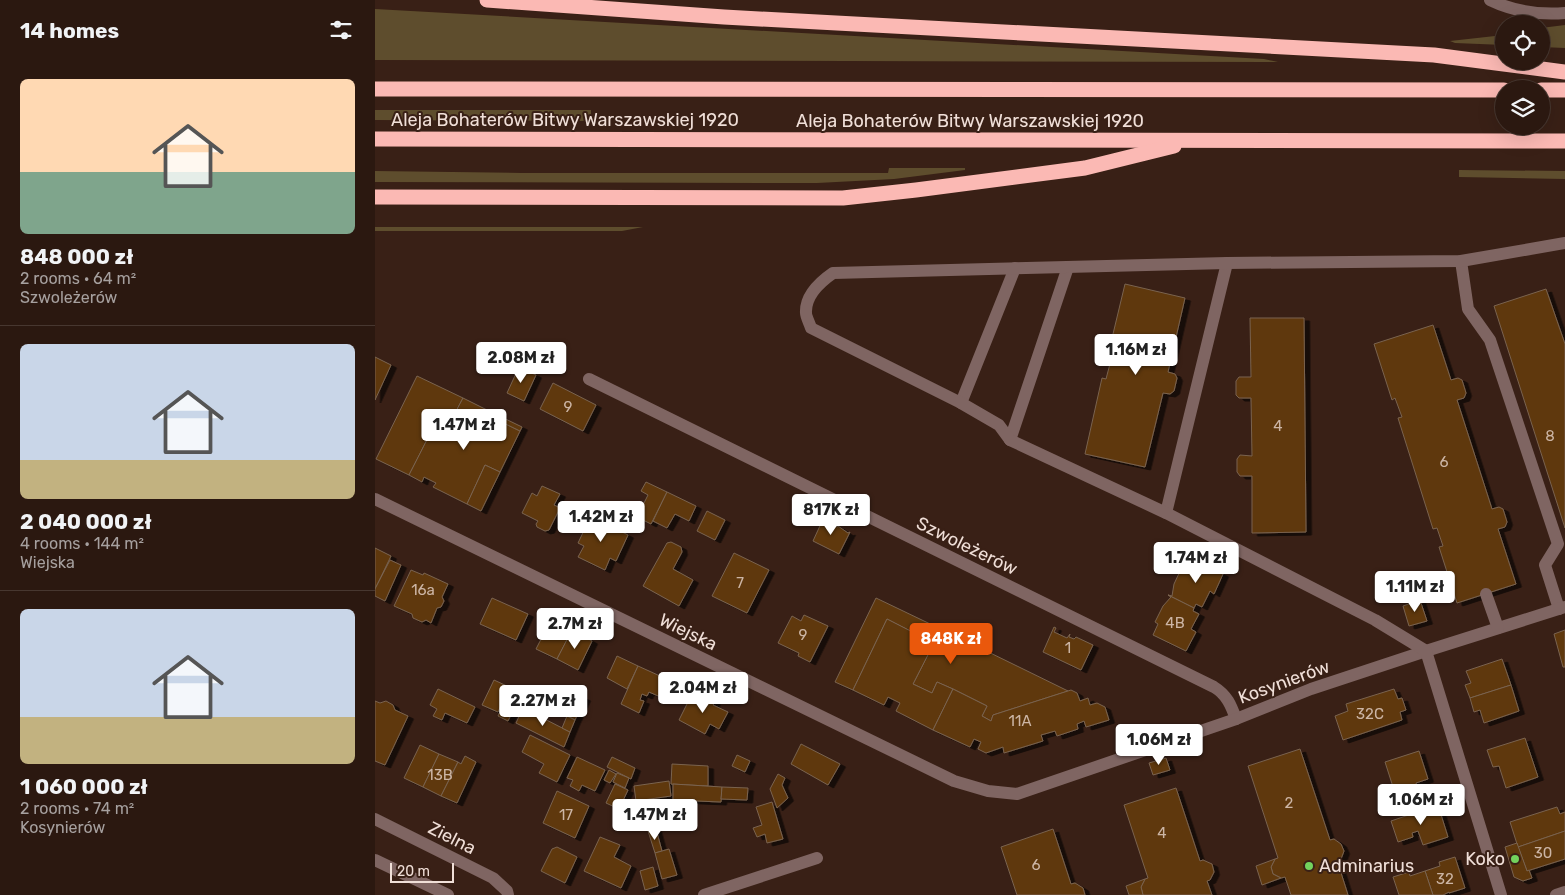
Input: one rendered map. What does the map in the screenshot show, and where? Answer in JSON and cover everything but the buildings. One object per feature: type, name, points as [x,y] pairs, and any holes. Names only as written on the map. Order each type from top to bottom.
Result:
[{"type":"highway","points":[[487,0],[724,16],[1434,55],[1565,72]]},
{"type":"highway","name":"Aleja Bohaterów Bitwy Warszawskiej 1920","points":[[375,89],[1495,90]]},
{"type":"highway","points":[[1550,90],[1565,90]]},
{"type":"highway","name":"Aleja Bohaterów Bitwy Warszawskiej 1920","points":[[375,139],[1565,141]]},
{"type":"highway","points":[[375,196],[843,198],[1085,168],[1195,140]]},
{"type":"street","points":[[1490,0],[1516,9],[1547,14],[1565,13]]},
{"type":"street","points":[[1501,895],[1426,651],[1375,620],[1166,513],[1011,440],[999,425],[961,403],[811,328],[806,312],[809,297],[818,283],[833,273],[1227,263],[1461,260],[1565,243]]},
{"type":"street","points":[[1461,260],[1468,309],[1490,340],[1558,544],[1545,565],[1562,608]]},
{"type":"street","points":[[1166,513],[1227,263]]},
{"type":"street","points":[[1011,440],[1068,267]]},
{"type":"street","points":[[961,403],[1015,268]]},
{"type":"street","name":"Szwoleżerów","points":[[589,379],[1214,687],[1228,698],[1236,719]]},
{"type":"street","name":"Wiejska","points":[[375,499],[954,781],[988,792],[1017,794]]},
{"type":"street","points":[[1486,594],[1498,628]]},
{"type":"street","name":"Kosynierów","points":[[1017,794],[1236,719],[1311,690],[1562,608]]},
{"type":"street","name":"Zielna","points":[[375,819],[493,878],[507,891],[508,895]]},
{"type":"street","points":[[704,895],[817,858]]},
{"type":"street","points":[[375,860],[448,895]]},
{"type":"street","points":[[1556,895],[1565,892]]},
{"type":"shaded area","points":[[375,9],[1264,59],[1278,62],[375,60]]},
{"type":"shaded area","points":[[1565,25],[1565,48],[1550,47],[1550,27]]},
{"type":"shaded area","points":[[1495,36],[1495,45],[1455,43],[1450,41]]},
{"type":"shaded area","points":[[375,110],[591,110],[591,121],[375,120]]},
{"type":"shaded area","points":[[889,168],[965,168],[965,170],[894,179],[817,183],[375,182],[375,171],[888,173]]},
{"type":"shaded area","points":[[1459,170],[1565,171],[1565,179],[1459,177]]},
{"type":"shaded area","points":[[375,227],[643,227],[622,231],[375,231]]},
{"type":"place","name":"Koko","points":[[1515,859]]},
{"type":"place","name":"Adminarius","points":[[1309,866]]}]
